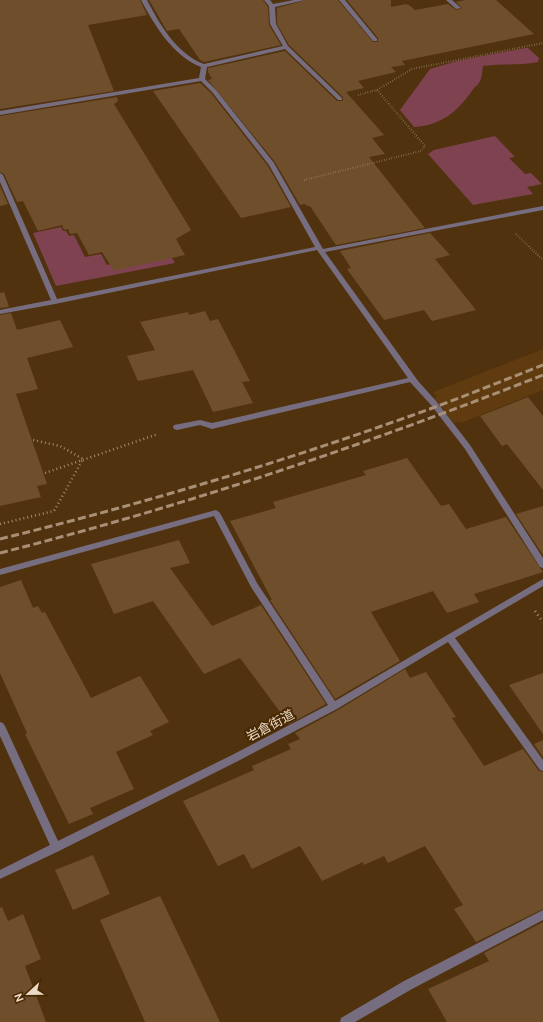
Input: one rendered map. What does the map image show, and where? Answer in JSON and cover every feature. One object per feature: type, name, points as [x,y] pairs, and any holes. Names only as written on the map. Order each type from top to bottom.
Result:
[{"type":"street","points":[[144,0],[152,17],[162,32],[195,64],[204,66],[286,47]]},
{"type":"street","points":[[267,0],[272,6],[274,24],[286,47],[340,99]]},
{"type":"street","points":[[272,6],[302,0]]},
{"type":"street","points":[[342,0],[375,40]]},
{"type":"street","points":[[449,0],[458,8]]},
{"type":"street","points":[[202,79],[204,66]]},
{"type":"street","points":[[0,113],[202,79]]},
{"type":"street","points":[[202,79],[214,90],[272,164],[320,250],[413,379],[463,440],[543,565]]},
{"type":"street","points":[[0,174],[55,302]]},
{"type":"street","points":[[0,312],[543,208]]},
{"type":"street","points":[[177,427],[200,422],[212,426],[413,379]]},
{"type":"street","points":[[0,572],[216,513],[254,585],[334,706]]},
{"type":"street","name":"岩倉街道","points":[[0,875],[235,758],[334,706],[543,582]]},
{"type":"street","points":[[450,638],[543,767]]},
{"type":"street","points":[[0,726],[56,848]]},
{"type":"street","points":[[345,1022],[408,985],[543,915]]},
{"type":"path","points":[[340,99],[376,90],[412,69],[455,59],[543,43]]},
{"type":"path","points":[[284,184],[422,151],[425,146],[376,90]]},
{"type":"path","points":[[497,217],[543,260]]},
{"type":"path","points":[[45,473],[177,427]]},
{"type":"path","points":[[33,440],[60,446],[83,460]]},
{"type":"path","points":[[0,524],[54,511],[79,470],[83,460]]},
{"type":"shaded area","points":[[528,48],[539,58],[538,62],[483,66],[479,83],[456,110],[442,120],[424,126],[414,127],[400,110],[430,69],[457,61]]},
{"type":"shaded area","points":[[495,136],[515,157],[509,158],[525,174],[531,173],[542,184],[527,187],[533,194],[473,205],[428,154],[434,150]]},
{"type":"shaded area","points":[[61,227],[69,236],[74,235],[85,257],[101,254],[107,265],[168,251],[175,263],[56,286],[33,233]]},
{"type":"shaded area","points":[[543,349],[543,390],[461,423],[459,421],[454,423],[434,398],[437,397],[433,392]]},
{"type":"building","points":[[0,0],[140,0],[147,15],[88,25],[114,91],[0,109]]},
{"type":"building","points":[[149,0],[263,0],[268,7],[269,25],[281,45],[204,62],[200,60],[179,29],[167,31]]},
{"type":"building","points":[[306,0],[338,0],[373,42],[378,42],[378,38],[347,0],[391,0],[391,7],[406,4],[415,10],[448,4],[456,10],[462,8],[456,2],[466,0],[496,0],[534,34],[402,61],[405,65],[391,67],[396,72],[358,81],[364,88],[346,92],[384,135],[372,138],[385,154],[369,157],[425,228],[336,245],[310,206],[305,204],[300,205],[275,162],[208,80],[212,79],[208,72],[208,68],[285,51],[337,101],[343,101],[343,97],[289,45],[277,24],[277,8]]},
{"type":"building","points":[[200,83],[211,93],[268,166],[291,207],[241,218],[153,91]]},
{"type":"building","points":[[117,97],[118,101],[114,104],[191,230],[176,239],[185,255],[114,271],[102,252],[89,255],[77,233],[70,234],[68,229],[64,230],[62,225],[38,231],[23,201],[17,202],[4,174],[0,172],[0,116]]},
{"type":"building","points":[[0,186],[8,204],[0,206]]},
{"type":"building","points":[[430,233],[450,255],[435,259],[476,310],[432,321],[424,310],[384,320],[347,269],[351,268],[340,251]]},
{"type":"building","points":[[4,292],[9,307],[0,308],[0,293]]},
{"type":"building","points":[[205,311],[210,321],[218,319],[250,381],[242,382],[253,403],[213,412],[193,370],[138,381],[127,356],[155,350],[140,322],[188,312],[189,315]]},
{"type":"building","points":[[11,313],[17,330],[60,320],[73,347],[27,358],[38,389],[16,394],[47,484],[37,486],[41,497],[0,506],[0,315]]},
{"type":"building","points":[[528,397],[543,416],[543,490],[507,444],[502,446],[480,416]]},
{"type":"building","points":[[407,458],[441,506],[449,504],[466,529],[506,517],[543,572],[474,594],[479,602],[447,613],[433,591],[371,612],[400,661],[335,699],[270,600],[272,600],[230,521],[276,508],[273,502],[366,475],[363,471]]},
{"type":"building","points":[[543,506],[543,555],[516,514]]},
{"type":"building","points":[[179,540],[190,563],[170,568],[212,626],[261,605],[326,704],[289,724],[240,658],[204,674],[153,601],[114,614],[91,564]]},
{"type":"building","points":[[21,580],[33,608],[38,606],[42,613],[45,612],[91,698],[140,676],[169,722],[150,731],[153,735],[116,752],[134,789],[90,808],[93,814],[69,824],[25,734],[27,733],[0,673],[0,587]]},
{"type":"building","points":[[405,669],[410,678],[426,672],[456,717],[452,718],[484,766],[523,749],[539,771],[543,772],[543,909],[476,942],[454,909],[463,905],[425,846],[388,863],[384,856],[364,865],[363,862],[322,881],[300,846],[252,869],[244,854],[218,866],[183,801],[254,770],[252,766],[291,749],[288,744],[300,739],[295,733],[338,710]]},
{"type":"building","points":[[543,673],[543,734],[509,685]]},
{"type":"building","points":[[543,740],[543,757],[534,744]]},
{"type":"building","points":[[93,855],[110,894],[73,910],[55,870]]},
{"type":"building","points":[[160,896],[220,1022],[145,1022],[100,920]]},
{"type":"building","points":[[2,907],[8,921],[23,914],[41,959],[25,966],[46,1022],[0,1022],[0,908]]},
{"type":"building","points":[[543,922],[543,1022],[447,1022],[428,989],[489,961],[484,953]]},
{"type":"railway","points":[[0,539],[100,513],[249,470],[433,408],[543,365]]},
{"type":"railway","points":[[0,553],[138,515],[274,473],[409,426],[543,375]]}]
